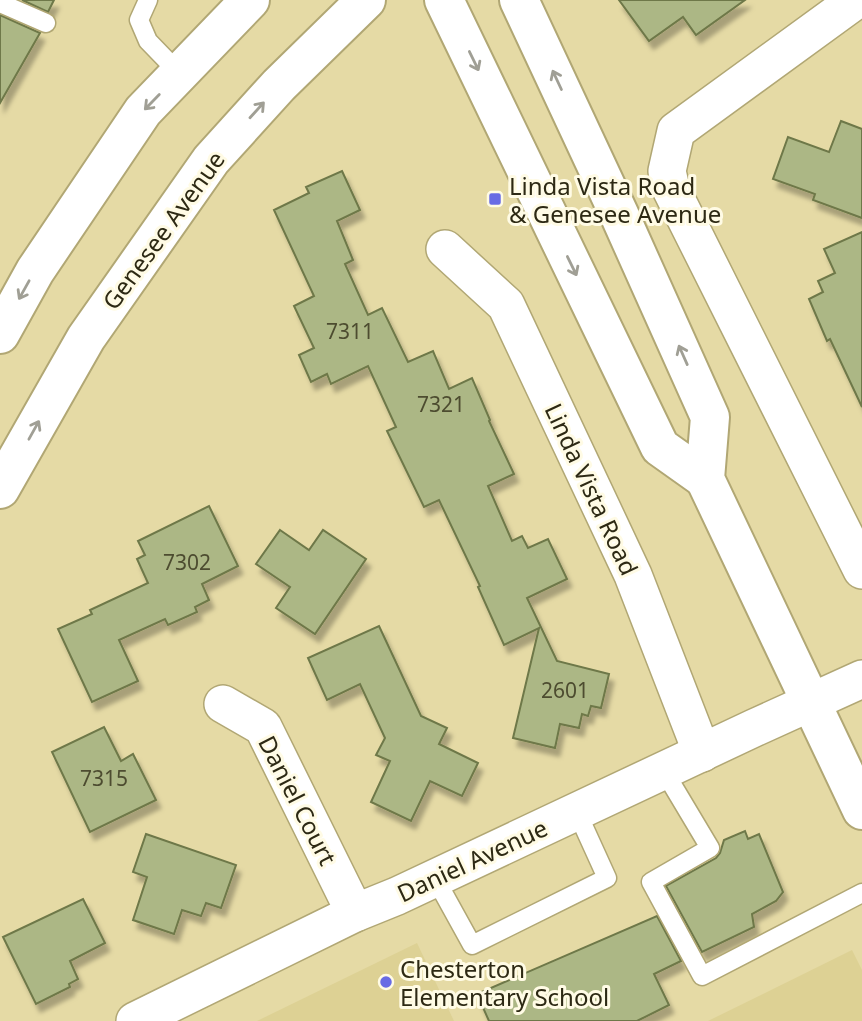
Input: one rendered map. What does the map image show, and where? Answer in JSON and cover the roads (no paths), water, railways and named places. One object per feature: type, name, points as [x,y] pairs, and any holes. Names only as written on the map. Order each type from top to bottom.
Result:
[{"type":"main road","points":[[0,334],[35,271],[143,111],[250,0]]},
{"type":"main road","name":"Genesee Avenue","points":[[0,489],[86,338],[211,160],[279,85],[366,0]]},
{"type":"main road","points":[[444,0],[660,447],[705,479],[862,810]]},
{"type":"main road","points":[[519,0],[710,417],[705,479]]},
{"type":"street","points":[[856,0],[676,131],[667,171],[671,189],[862,570]]},
{"type":"street","name":"Linda Vista Road","points":[[445,249],[506,305],[633,575],[702,753]]},
{"type":"street","name":"Daniel Avenue","points":[[135,1021],[355,912],[435,878],[862,679]]},
{"type":"street","name":"Daniel Court","points":[[223,704],[263,727],[355,912]]},
{"type":"lane","points":[[148,0],[139,20],[148,41],[179,73]]},
{"type":"lane","points":[[0,3],[46,23]]},
{"type":"lane","points":[[664,771],[710,848],[651,882],[702,976],[862,893]]},
{"type":"lane","points":[[435,878],[472,945],[607,878],[577,812]]},
{"type":"place","name":"Linda Vista Road & Genesee Avenue","points":[[495,199]]},
{"type":"place","name":"Chesterton Elementary School","points":[[386,982]]}]
